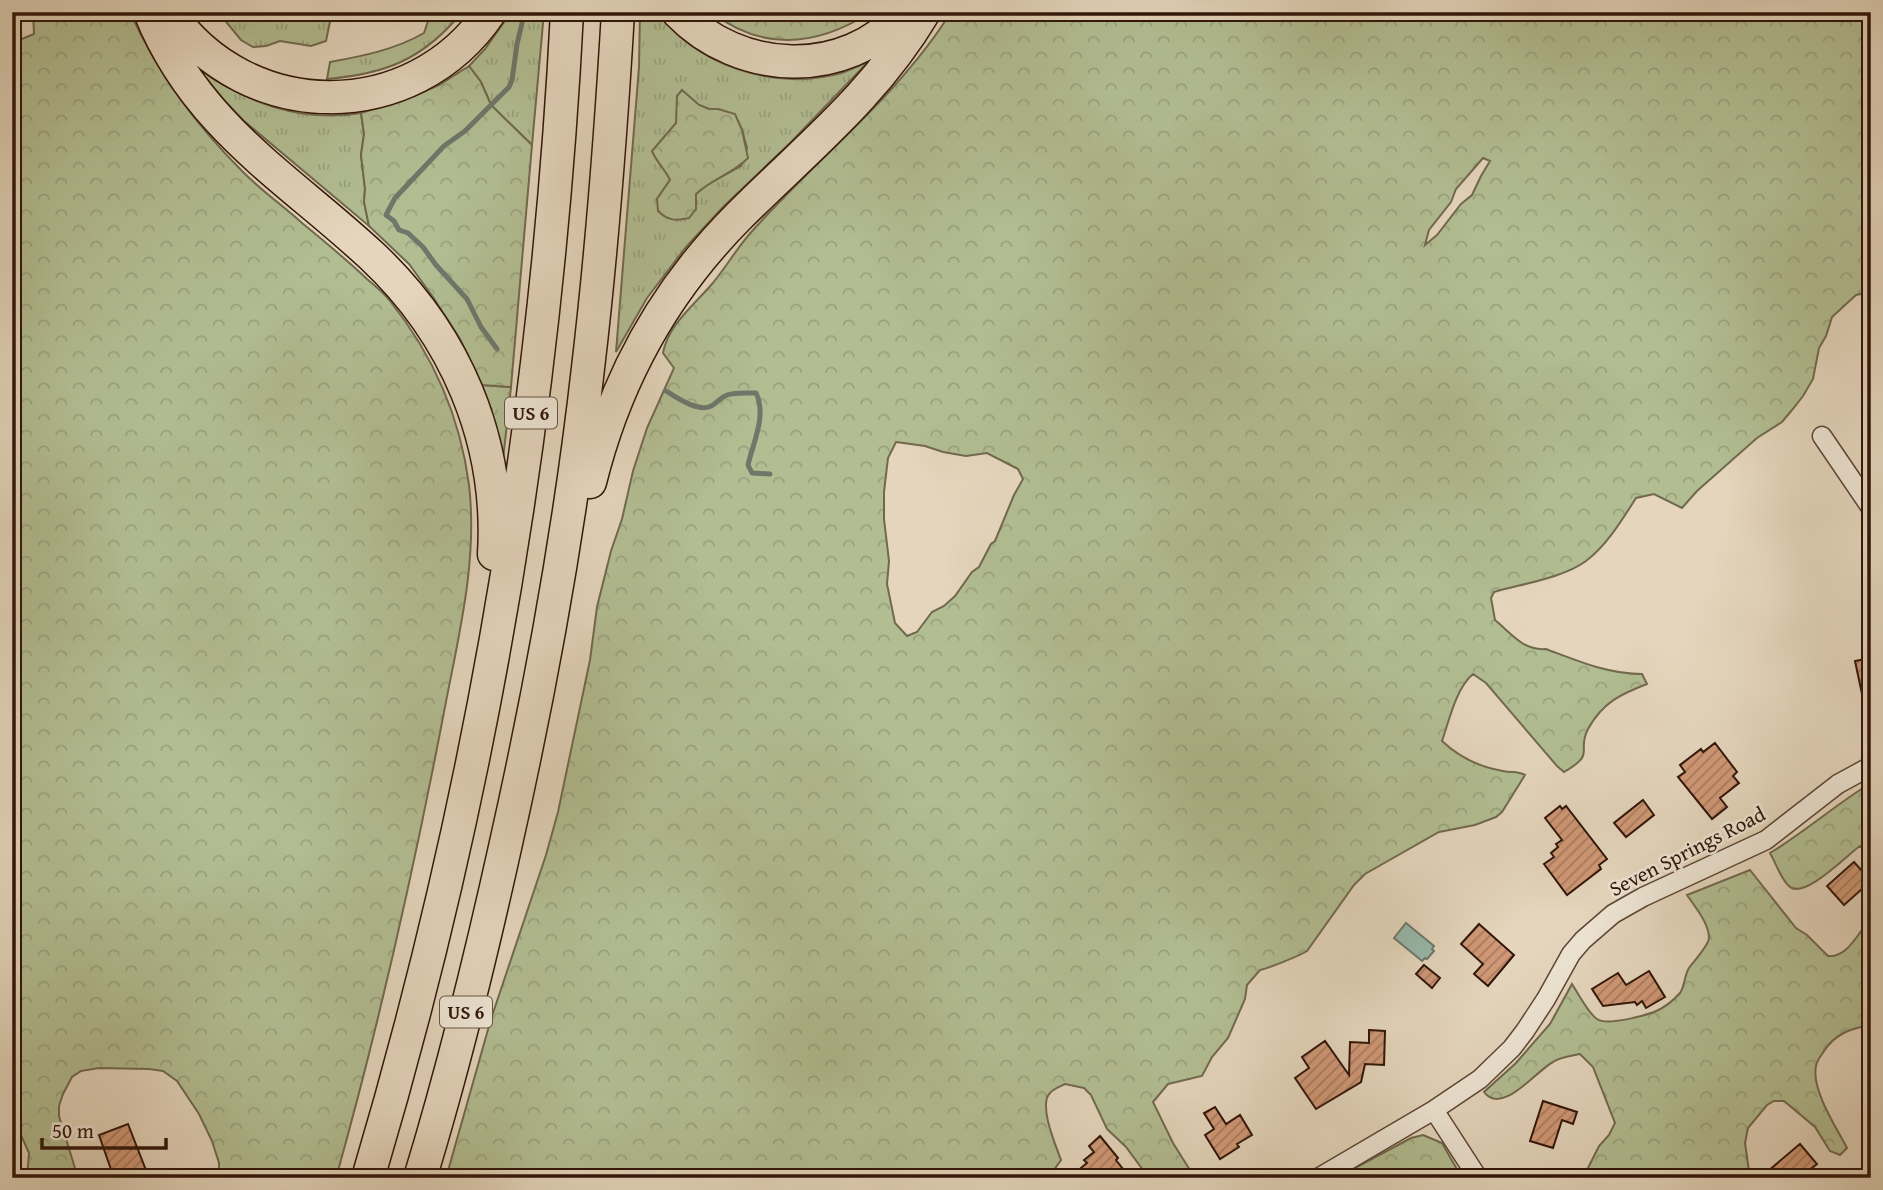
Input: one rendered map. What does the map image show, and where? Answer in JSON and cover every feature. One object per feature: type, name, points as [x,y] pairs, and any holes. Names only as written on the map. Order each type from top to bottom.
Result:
[{"type":"highway","points":[[150,12],[180,71],[219,121],[255,156],[369,254],[415,302],[453,360],[471,401],[484,442],[495,527],[487,611],[473,685],[463,811]]},
{"type":"highway","points":[[169,12],[198,47],[238,75],[282,92],[328,98],[376,93],[422,75],[462,46],[490,12]]},
{"type":"highway","name":"US 6","points":[[368,1178],[420,987],[463,811],[497,634],[533,397],[558,159],[567,12]]},
{"type":"highway","name":"US 6","points":[[420,1178],[449,1080],[494,903],[543,669],[574,479],[588,370],[610,148],[618,12]]},
{"type":"highway","points":[[678,12],[691,26],[721,45],[757,58],[793,62],[828,58],[860,46],[887,29],[905,12]]},
{"type":"highway","points":[[543,669],[574,565],[590,481],[604,432],[649,331],[680,284],[715,242],[827,133],[879,77],[924,12]]},
{"type":"street","points":[[1822,436],[1871,508]]},
{"type":"street","name":"Seven Springs Road","points":[[1318,1178],[1434,1110],[1480,1079],[1512,1048],[1546,999],[1567,960],[1583,940],[1613,914],[1643,897],[1760,844],[1838,784],[1871,766]]},
{"type":"street","points":[[1434,1110],[1478,1178]]},
{"type":"green space","points":[[33,12],[130,12],[165,77],[194,117],[226,154],[257,185],[343,257],[390,301],[432,365],[452,411],[459,435],[469,485],[471,514],[465,600],[421,830],[367,1063],[336,1178],[219,1178],[219,1163],[199,1114],[177,1081],[163,1071],[99,1068],[81,1071],[72,1077],[59,1106],[59,1116],[78,1178],[27,1178],[29,1153],[16,1124],[12,1121],[12,43],[34,34]]},
{"type":"green space","points":[[218,12],[332,12],[326,41],[311,46],[280,41],[253,47],[241,40]]},
{"type":"green space","points":[[431,12],[462,12],[433,42],[402,61],[368,73],[327,79],[330,62],[390,48],[424,33]]},
{"type":"green space","points":[[511,12],[544,12],[532,145],[491,105],[481,82],[469,66],[485,49]]},
{"type":"green space","points":[[640,12],[658,12],[692,46],[713,59],[760,75],[785,79],[833,75],[869,61],[686,247],[647,298],[616,352],[639,67]],"holes":[[[682,91],[699,105],[735,115],[747,148],[741,166],[706,185],[696,194],[696,209],[657,199],[670,180],[658,145],[677,123],[677,97]]]},
{"type":"green space","points":[[711,12],[871,12],[831,32],[791,40],[750,34]]},
{"type":"green space","points":[[951,12],[1871,12],[1871,292],[1856,295],[1832,317],[1819,348],[1813,379],[1782,422],[1757,438],[1697,491],[1682,508],[1654,494],[1636,498],[1607,540],[1594,555],[1577,567],[1494,592],[1491,598],[1495,620],[1524,644],[1605,669],[1642,674],[1647,684],[1621,696],[1600,712],[1588,729],[1583,756],[1564,772],[1486,683],[1473,674],[1467,680],[1454,705],[1442,741],[1463,757],[1478,764],[1525,775],[1496,817],[1475,825],[1439,832],[1365,874],[1354,885],[1307,951],[1260,970],[1247,985],[1245,999],[1228,1038],[1212,1057],[1202,1076],[1168,1084],[1153,1102],[1173,1143],[1195,1178],[1149,1178],[1126,1147],[1107,1129],[1091,1095],[1084,1088],[1065,1084],[1051,1092],[1047,1099],[1049,1126],[1061,1160],[1048,1178],[709,1178],[706,1173],[699,1178],[446,1178],[491,1019],[558,812],[590,660],[597,607],[611,551],[647,428],[674,368],[663,353],[670,333],[748,236],[883,98],[931,42]],"holes":[[[1483,158],[1490,161],[1472,195],[1425,245],[1429,230],[1451,202],[1456,189]],[[896,442],[966,456],[987,453],[1018,469],[1023,479],[995,541],[979,567],[972,572],[955,596],[932,612],[917,632],[907,636],[895,623],[887,584],[889,561],[884,492],[888,458]]]},
{"type":"green space","points":[[469,66],[481,82],[491,105],[532,145],[511,387],[482,385],[460,339],[433,297],[409,264],[369,226],[364,202],[361,155],[364,134],[361,113],[414,96],[439,85]]},
{"type":"green space","points":[[197,67],[234,91],[275,107],[318,115],[361,113],[364,134],[361,155],[364,202],[369,226],[244,121]]},
{"type":"green space","points":[[682,90],[699,105],[735,114],[742,130],[748,158],[696,194],[696,209],[689,218],[676,220],[665,217],[658,211],[657,199],[670,180],[652,151],[676,123],[677,96]]},
{"type":"green space","points":[[482,385],[511,387],[503,460],[490,406]]},
{"type":"green space","points":[[1871,783],[1871,853],[1860,846],[1806,887],[1790,887],[1781,876],[1770,853]]},
{"type":"green space","points":[[1750,870],[1796,928],[1828,956],[1841,953],[1847,948],[1871,918],[1871,1025],[1838,1036],[1819,1058],[1815,1075],[1821,1097],[1847,1148],[1840,1155],[1830,1151],[1815,1127],[1784,1101],[1774,1101],[1767,1105],[1748,1128],[1745,1143],[1750,1178],[1583,1178],[1599,1146],[1615,1123],[1593,1067],[1580,1054],[1556,1060],[1519,1089],[1500,1099],[1491,1098],[1484,1092],[1516,1063],[1550,1024],[1572,984],[1590,1012],[1602,1021],[1642,1016],[1671,1001],[1680,993],[1689,968],[1709,938],[1704,921],[1687,895]]},
{"type":"green space","points":[[1423,1135],[1442,1143],[1462,1178],[1354,1178],[1353,1169],[1411,1138]]},
{"type":"shaded area","points":[[1406,923],[1434,946],[1434,951],[1427,959],[1422,961],[1394,938]]},
{"type":"building","points":[[1871,658],[1871,708],[1865,708],[1855,661]]},
{"type":"building","points":[[1715,743],[1737,772],[1733,776],[1739,783],[1720,798],[1727,807],[1712,819],[1678,777],[1685,772],[1680,765],[1701,749],[1703,752]]},
{"type":"building","points":[[1643,800],[1654,815],[1626,837],[1614,823]]},
{"type":"building","points":[[1560,806],[1562,809],[1566,806],[1607,859],[1599,865],[1601,869],[1567,895],[1544,864],[1554,857],[1551,853],[1562,840],[1545,818]]},
{"type":"building","points":[[1854,862],[1871,881],[1844,905],[1827,886]]},
{"type":"building","points":[[1479,924],[1514,955],[1488,986],[1474,974],[1483,964],[1461,944]]},
{"type":"building","points":[[1424,965],[1440,978],[1432,988],[1416,974]]},
{"type":"building","points":[[1649,971],[1665,997],[1646,1008],[1642,1001],[1637,1005],[1635,1002],[1603,1006],[1592,989],[1618,973],[1626,985]]},
{"type":"building","points":[[1369,1030],[1385,1031],[1384,1065],[1365,1064],[1361,1082],[1316,1109],[1295,1078],[1309,1068],[1302,1057],[1325,1041],[1349,1075],[1350,1042],[1369,1043]]},
{"type":"building","points":[[1543,1101],[1577,1112],[1573,1124],[1562,1120],[1553,1148],[1530,1141]]},
{"type":"building","points":[[1215,1107],[1226,1124],[1240,1115],[1252,1135],[1220,1159],[1205,1135],[1214,1129],[1204,1113]]},
{"type":"building","points":[[128,1124],[149,1178],[114,1178],[99,1135]]},
{"type":"building","points":[[1100,1136],[1118,1158],[1116,1160],[1123,1169],[1112,1178],[1069,1178],[1087,1163],[1084,1160],[1094,1152],[1089,1146]]},
{"type":"building","points":[[1800,1144],[1817,1164],[1799,1178],[1774,1178],[1768,1171]]},
{"type":"waterway","points":[[497,349],[481,327],[467,299],[423,247],[408,233],[399,230],[394,221],[386,215],[395,198],[444,146],[465,131],[509,87],[524,15]]},
{"type":"waterway","points":[[666,391],[702,408],[713,405],[730,394],[756,393],[760,420],[748,465],[752,473],[770,474]]}]
